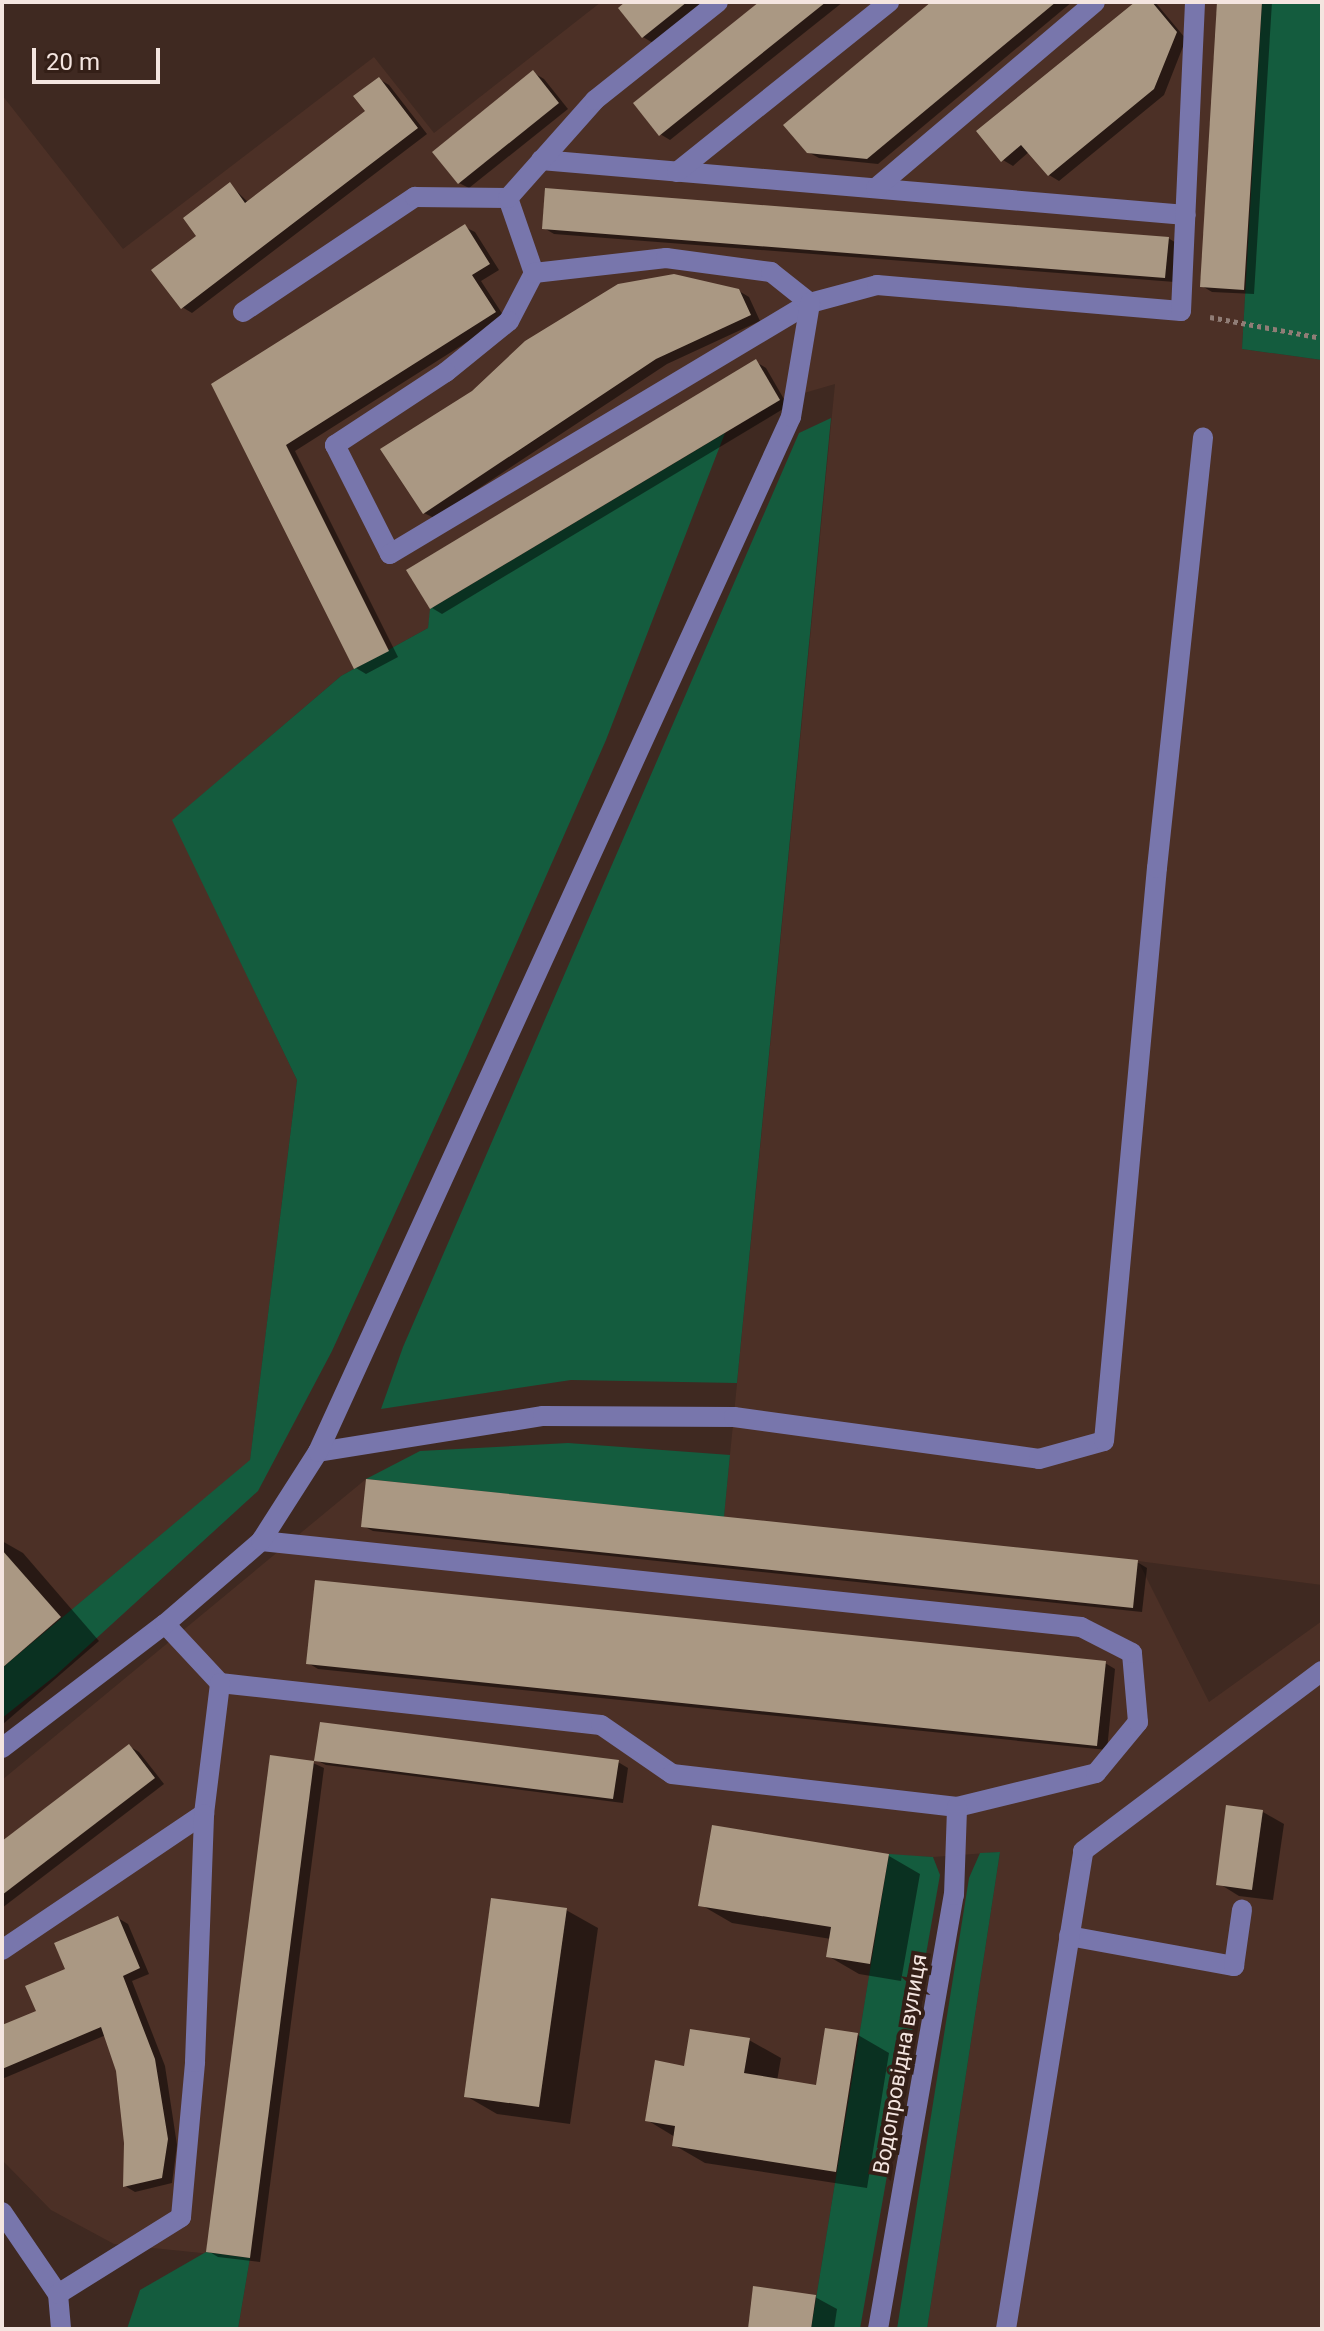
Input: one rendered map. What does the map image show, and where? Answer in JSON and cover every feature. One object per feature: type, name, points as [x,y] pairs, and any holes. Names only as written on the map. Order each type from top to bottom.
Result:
[{"type":"street","points":[[243,312],[415,197],[508,198],[595,100],[718,2]]},
{"type":"street","points":[[677,172],[889,2]]},
{"type":"street","points":[[876,188],[1095,2]]},
{"type":"street","points":[[508,198],[534,273],[509,321],[446,372],[335,445],[390,554],[810,303],[877,285],[1181,311],[1195,2]]},
{"type":"street","points":[[541,160],[1186,215]]},
{"type":"street","points":[[534,273],[666,258],[771,272],[810,303]]},
{"type":"street","points":[[2,1748],[165,1624],[261,1541],[318,1452],[791,417],[810,303]]},
{"type":"street","points":[[318,1452],[543,1416],[734,1417],[1039,1459],[1104,1441],[1156,884],[1203,437]]},
{"type":"street","points":[[165,1624],[220,1683],[601,1725],[672,1774],[957,1807],[1096,1773],[1138,1722],[1132,1653],[1081,1627],[261,1541]]},
{"type":"street","points":[[1006,2329],[1083,1851],[1322,1671]]},
{"type":"street","points":[[58,2294],[181,2217],[195,2062],[204,1814],[220,1683]]},
{"type":"street","name":"Водопровідна вулиця","points":[[878,2329],[954,1895],[957,1807]]},
{"type":"street","points":[[2,1950],[204,1814]]},
{"type":"street","points":[[1069,1936],[1234,1966],[1242,1910]]},
{"type":"street","points":[[2,2212],[58,2294],[61,2329]]},
{"type":"path","points":[[1181,311],[1322,338]]},
{"type":"shaded area","points":[[601,2],[1262,2],[1242,349],[1322,360],[1322,1585],[1138,1561],[1209,1702],[1322,1621],[1322,2329],[927,2329],[1000,1852],[933,1857],[889,1855],[811,2329],[238,2329],[250,2258],[114,2244],[51,2210],[2,2160],[2,1780],[366,1479],[724,1516],[835,384],[780,400],[431,609],[428,628],[341,676],[173,820],[297,1080],[250,1461],[2,1668],[2,95],[123,249],[374,57],[434,133]]},
{"type":"green space","points":[[1262,2],[1322,2],[1322,360],[1242,349]]},
{"type":"green space","points":[[831,418],[737,1383],[571,1380],[381,1409],[403,1347],[799,433]]},
{"type":"green space","points":[[725,433],[606,740],[465,1060],[332,1351],[258,1491],[55,1676],[2,1718],[2,1668],[250,1460],[297,1080],[172,820],[341,676],[428,628],[430,609]]},
{"type":"green space","points":[[568,1443],[730,1455],[724,1517],[366,1479],[420,1451]]},
{"type":"green space","points":[[1000,1852],[927,2329],[897,2329],[969,1878],[980,1853]]},
{"type":"green space","points":[[889,1854],[933,1857],[940,1875],[860,2329],[811,2329]]},
{"type":"green space","points":[[206,2252],[250,2258],[238,2329],[127,2329],[140,2290]]},
{"type":"building","points":[[625,2],[687,2],[642,38],[618,8]]},
{"type":"building","points":[[759,2],[826,2],[659,136],[633,103]]},
{"type":"building","points":[[931,2],[1056,2],[867,159],[807,153],[783,125]]},
{"type":"building","points":[[1135,2],[1152,2],[1177,32],[1154,89],[1048,176],[1021,145],[1001,162],[976,131]]},
{"type":"building","points":[[1217,2],[1262,2],[1244,290],[1200,287]]},
{"type":"building","points":[[533,70],[559,103],[458,184],[432,152]]},
{"type":"building","points":[[379,77],[418,128],[181,309],[151,270],[196,236],[183,218],[230,182],[245,203],[365,111],[353,96]]},
{"type":"building","points":[[545,188],[1169,237],[1165,278],[542,229]]},
{"type":"building","points":[[465,224],[490,264],[472,275],[496,312],[286,445],[389,651],[354,669],[211,384]]},
{"type":"building","points":[[674,274],[739,289],[751,315],[656,359],[423,514],[380,449],[472,391],[525,341],[618,284]]},
{"type":"building","points":[[756,359],[780,400],[430,609],[406,570]]},
{"type":"building","points":[[366,1479],[1138,1560],[1133,1608],[361,1527]]},
{"type":"building","points":[[2,1550],[61,1617],[2,1668]]},
{"type":"building","points":[[315,1580],[1106,1661],[1097,1746],[306,1664]]},
{"type":"building","points":[[320,1722],[619,1760],[613,1799],[314,1761]]},
{"type":"building","points":[[129,1744],[155,1778],[2,1895],[2,1841]]},
{"type":"building","points":[[270,1755],[314,1761],[250,2258],[206,2252]]},
{"type":"building","points":[[1226,1805],[1263,1810],[1252,1890],[1216,1885]]},
{"type":"building","points":[[712,1825],[889,1854],[870,1964],[826,1957],[831,1927],[698,1906]]},
{"type":"building","points":[[491,1898],[567,1908],[539,2107],[464,2097]]},
{"type":"building","points":[[118,1916],[140,1968],[123,1976],[155,2059],[168,2139],[162,2178],[123,2187],[124,2143],[116,2071],[101,2027],[2,2069],[2,2025],[36,2011],[25,1986],[65,1969],[54,1943]]},
{"type":"building","points":[[825,2028],[858,2033],[836,2172],[672,2146],[675,2126],[645,2121],[655,2060],[684,2066],[690,2029],[750,2038],[744,2073],[816,2085]]},
{"type":"building","points":[[753,2286],[816,2295],[811,2329],[748,2329]]}]
